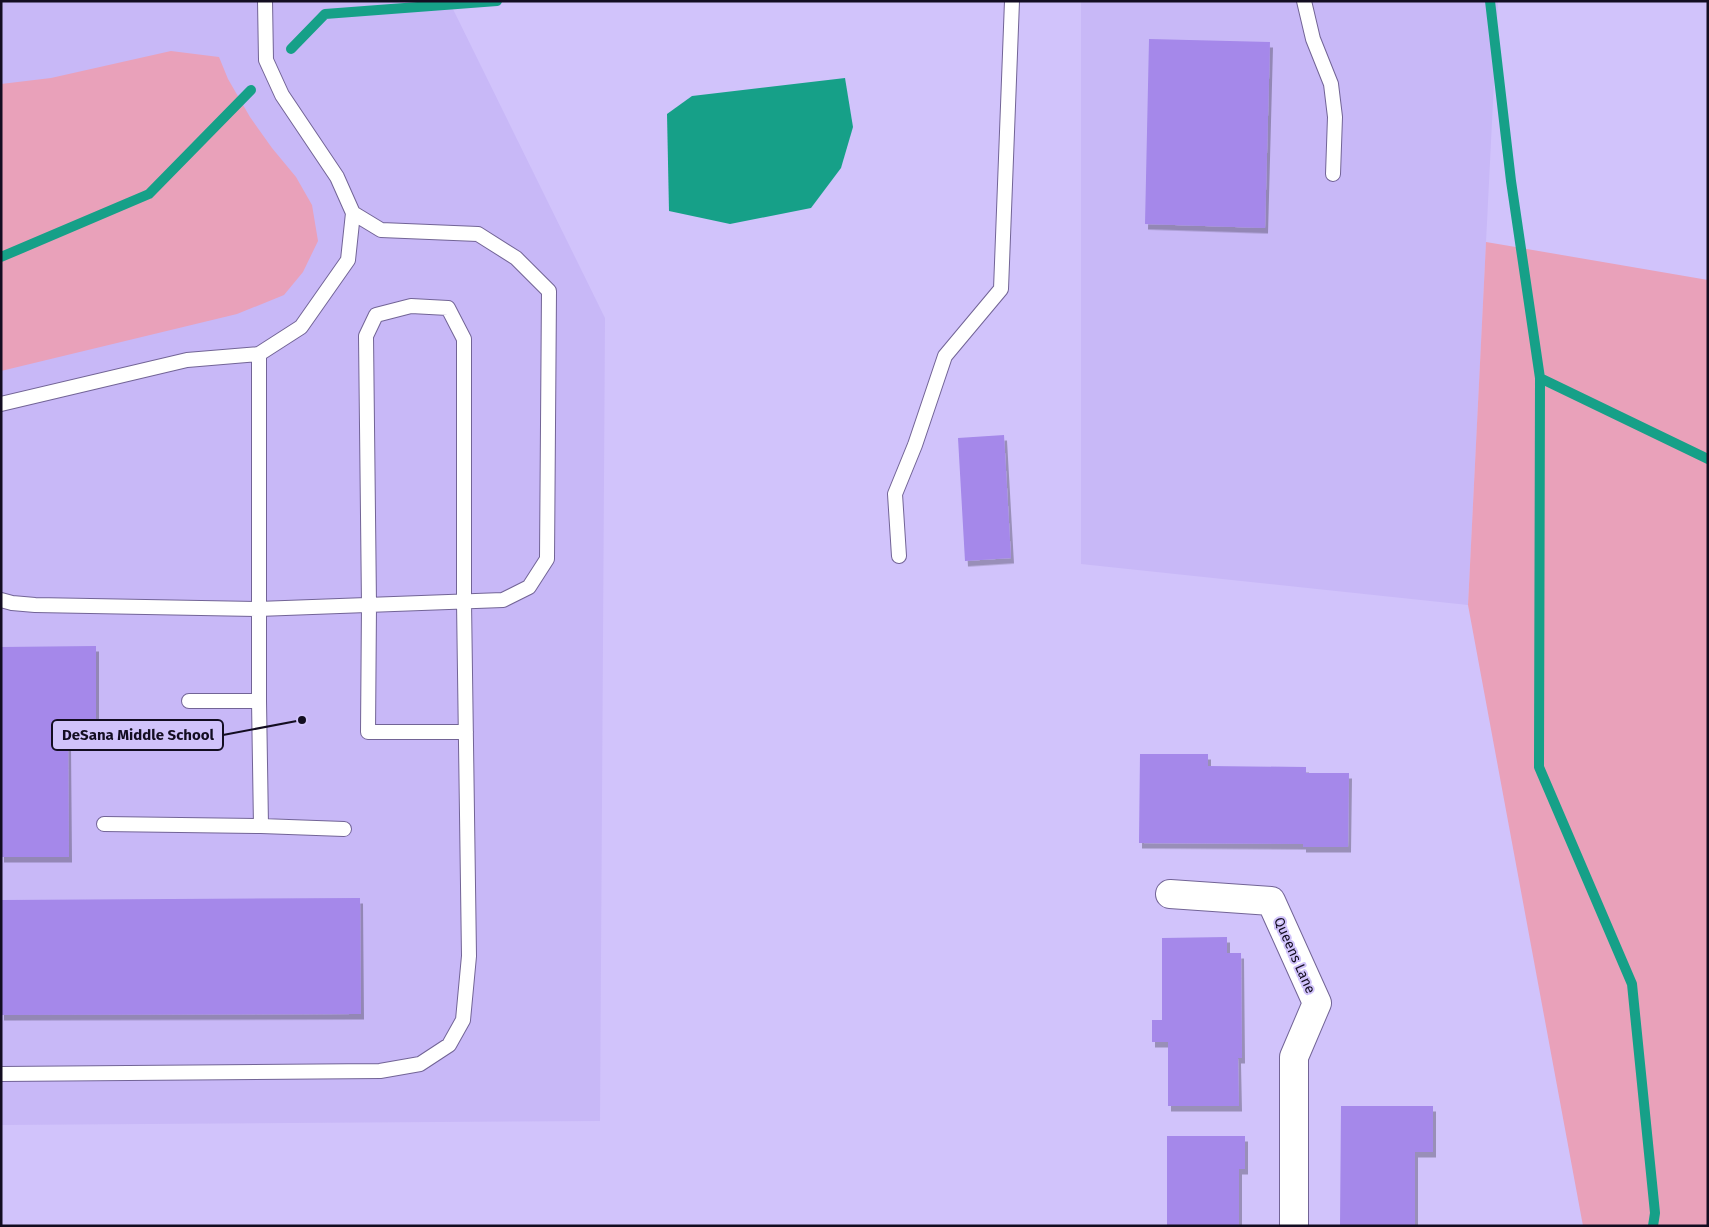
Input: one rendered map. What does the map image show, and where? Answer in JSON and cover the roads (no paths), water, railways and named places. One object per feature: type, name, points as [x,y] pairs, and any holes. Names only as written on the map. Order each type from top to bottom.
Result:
[{"type":"street","name":"Queens Lane","points":[[1170,894],[1271,901],[1317,1003],[1294,1057],[1294,1226]]},
{"type":"lane","points":[[1,404],[187,360],[259,354],[301,328],[348,260],[353,213],[337,177],[282,95],[266,60],[265,1]]},
{"type":"lane","points":[[899,556],[894,494],[915,445],[945,356],[1001,289],[1012,1]]},
{"type":"lane","points":[[1304,1],[1313,39],[1331,84],[1335,116],[1333,174]]},
{"type":"lane","points":[[1,600],[35,605],[258,609],[503,600],[529,587],[547,559],[549,292],[516,258],[478,234],[381,230],[353,213]]},
{"type":"lane","points":[[1,1074],[380,1071],[420,1064],[449,1045],[464,1020],[469,956],[466,732],[464,602],[464,340],[448,308],[411,306],[376,316],[366,336],[369,605],[368,732],[466,732]]},
{"type":"lane","points":[[259,354],[258,609],[261,826]]},
{"type":"lane","points":[[189,701],[259,701]]},
{"type":"lane","points":[[104,824],[344,829]]},
{"type":"waterway","points":[[291,49],[325,14],[497,1]]},
{"type":"waterway","points":[[1490,1],[1511,181],[1540,378],[1539,767],[1632,984],[1655,1213],[1653,1226]]},
{"type":"waterway","points":[[1,257],[149,194],[251,90]]},
{"type":"waterway","points":[[1540,378],[1708,459]]},
{"type":"place","name":"DeSana Middle School","points":[[302,720]]}]
